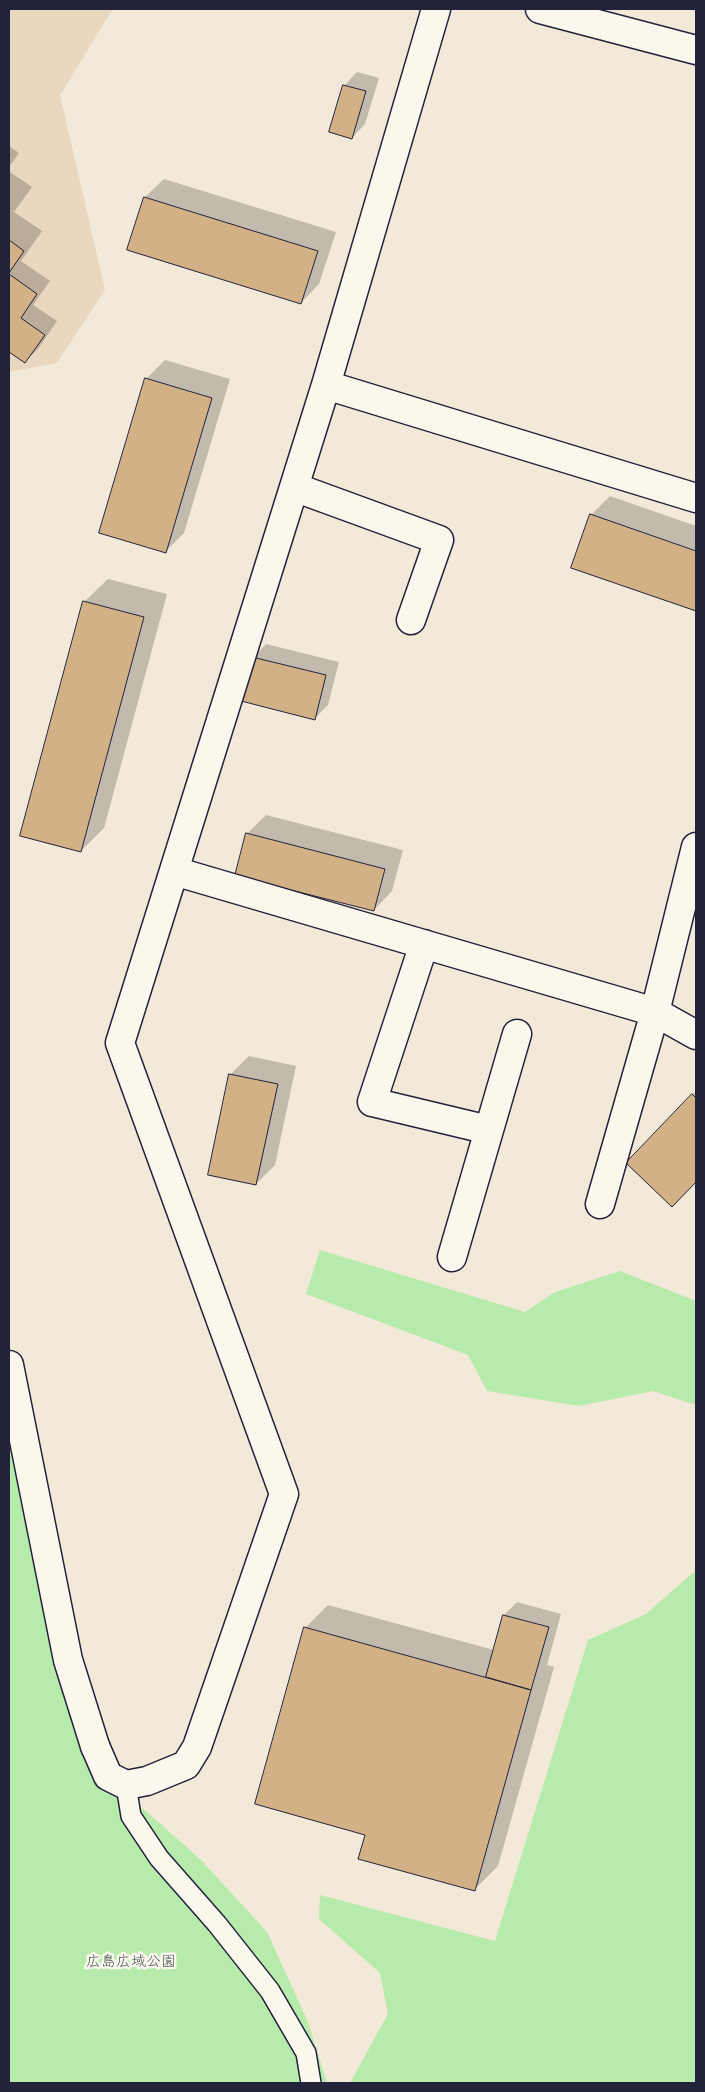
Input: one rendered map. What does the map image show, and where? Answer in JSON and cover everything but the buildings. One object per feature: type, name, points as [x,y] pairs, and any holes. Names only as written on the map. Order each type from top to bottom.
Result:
[{"type":"street","points":[[9,1365],[68,1660],[95,1746],[108,1776],[126,1785],[147,1781],[186,1765],[197,1747],[284,1494],[120,1043],[326,385],[436,9]]},
{"type":"street","points":[[540,9],[696,50]]},
{"type":"street","points":[[326,385],[696,498]]},
{"type":"street","points":[[294,487],[440,540],[411,620]]},
{"type":"street","points":[[600,1204],[655,1012],[696,847]]},
{"type":"street","points":[[174,871],[655,1012],[696,1035]]},
{"type":"street","points":[[424,944],[372,1102],[489,1130]]},
{"type":"street","points":[[452,1257],[517,1034]]},
{"type":"lane","points":[[126,1785],[131,1816],[159,1858],[217,1924],[270,1991],[306,2053],[311,2083]]},
{"type":"shaded area","points":[[9,9],[113,9],[60,95],[105,290],[57,363],[9,372]]},
{"type":"green space","points":[[320,1250],[525,1312],[555,1292],[620,1271],[696,1301],[696,1405],[653,1391],[579,1406],[487,1391],[468,1355],[306,1294]]},
{"type":"green space","name":"広島広域公園","points":[[9,1436],[78,1740],[101,1781],[146,1811],[201,1860],[267,1932],[308,2022],[327,2083],[9,2083]]},
{"type":"green space","points":[[696,1570],[696,2083],[350,2083],[388,2014],[380,1973],[319,1919],[320,1895],[495,1941],[588,1640],[646,1614]]}]
